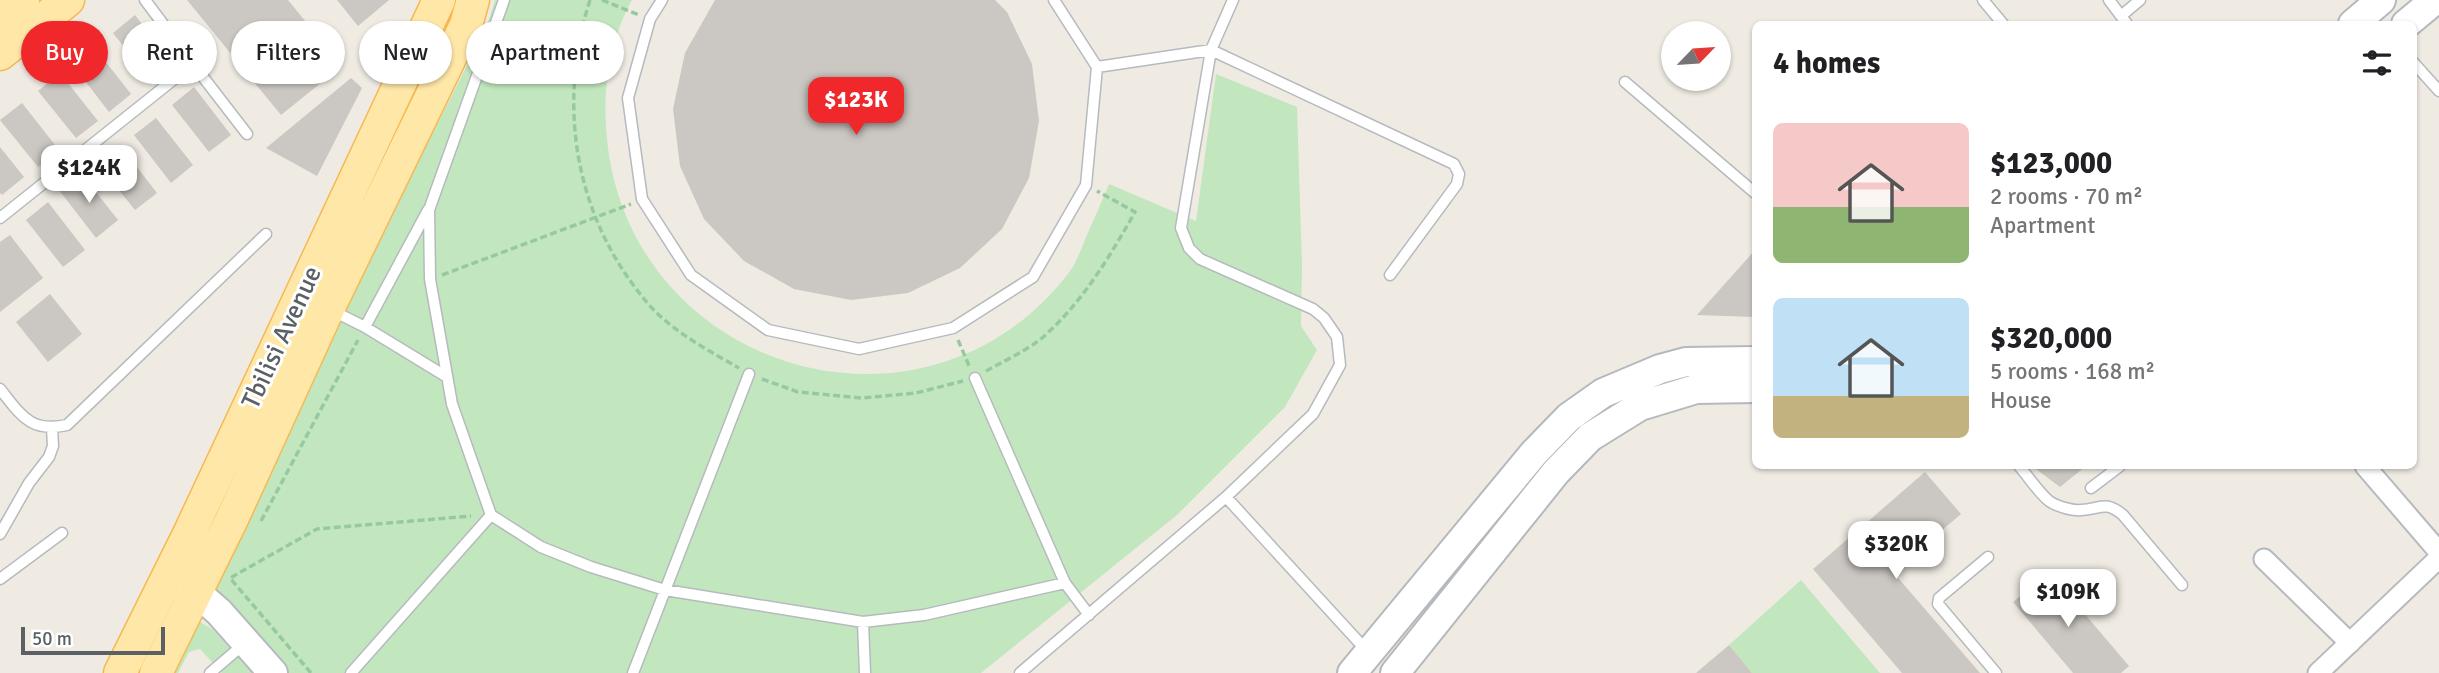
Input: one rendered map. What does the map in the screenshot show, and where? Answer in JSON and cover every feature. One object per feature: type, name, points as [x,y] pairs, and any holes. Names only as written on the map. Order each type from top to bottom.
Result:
[{"type":"main road","points":[[0,18],[23,0]]},
{"type":"main road","points":[[0,54],[68,0]]},
{"type":"main road","name":"Tbilisi Avenue","points":[[120,673],[190,532],[439,0]]},
{"type":"main road","name":"Tbilisi Avenue","points":[[156,673],[466,25],[473,0]]},
{"type":"main road","points":[[2356,21],[2381,0]]},
{"type":"main road","points":[[2410,21],[2435,0]]},
{"type":"main road","points":[[1361,663],[1534,453],[1569,417],[1603,393],[1660,369],[1686,362],[1752,361]]},
{"type":"main road","points":[[1395,673],[1556,472],[1590,437],[1640,406],[1696,389],[1752,388]]},
{"type":"main road","points":[[167,576],[197,592],[273,673]]},
{"type":"street","points":[[2368,469],[2439,552]]},
{"type":"street","points":[[2318,673],[2439,558]]},
{"type":"street","points":[[2264,559],[2350,643]]},
{"type":"lane","points":[[145,0],[161,21]]},
{"type":"lane","points":[[365,327],[429,210],[504,0]]},
{"type":"lane","points":[[662,0],[650,19],[628,98],[642,199],[691,275],[768,330],[859,349],[953,328],[1033,277],[1086,185],[1097,67],[1054,0]]},
{"type":"lane","points":[[1020,673],[1226,497],[1313,414],[1340,365],[1337,337],[1324,318],[1313,309],[1200,259],[1189,248],[1181,228],[1211,50],[1233,0]]},
{"type":"lane","points":[[1983,0],[2000,21]]},
{"type":"lane","points":[[2109,0],[2124,20],[2140,0]]},
{"type":"lane","points":[[1097,67],[1211,50],[1454,164],[1459,174],[1457,184],[1390,275]]},
{"type":"lane","points":[[2417,66],[2439,91]]},
{"type":"lane","points":[[1625,82],[1752,191]]},
{"type":"lane","points":[[0,218],[168,84]]},
{"type":"lane","points":[[208,84],[247,134]]},
{"type":"lane","points":[[429,210],[430,279],[452,404],[491,514],[541,547],[591,567],[665,590],[863,622],[924,615],[1065,583]]},
{"type":"lane","points":[[0,388],[24,420],[52,428],[67,425],[265,233]]},
{"type":"lane","points":[[328,309],[365,327],[447,377]]},
{"type":"lane","points":[[633,673],[749,374]]},
{"type":"lane","points":[[975,378],[1065,583],[1089,615]]},
{"type":"lane","points":[[0,534],[29,483],[48,457],[53,446],[52,428]]},
{"type":"lane","points":[[2023,469],[2049,500],[2063,507],[2081,510],[2096,506],[2113,506],[2182,585]]},
{"type":"lane","points":[[2091,488],[2116,469]]},
{"type":"lane","points":[[1226,497],[1361,663]]},
{"type":"lane","points":[[351,673],[491,514]]},
{"type":"lane","points":[[0,579],[62,533]]},
{"type":"lane","points":[[1988,557],[1939,598],[1938,604],[1996,673]]},
{"type":"lane","points":[[863,622],[865,673]]},
{"type":"lane","points":[[210,673],[246,642]]},
{"type":"path","points":[[590,0],[580,31],[574,68],[572,119],[578,163],[596,217],[617,261],[652,308],[685,334],[749,374],[798,392],[862,398],[916,393],[975,378],[1040,339],[1079,301],[1135,212],[1086,185]]},
{"type":"path","points":[[602,0],[650,19]]},
{"type":"path","points":[[430,279],[642,199]]},
{"type":"path","points":[[256,530],[365,327]]},
{"type":"path","points":[[953,328],[975,378]]},
{"type":"path","points":[[230,578],[317,529],[491,514]]},
{"type":"path","points":[[230,578],[236,566]]},
{"type":"path","points":[[230,578],[311,673]]},
{"type":"green space","points":[[495,0],[632,0],[622,21],[488,21]]},
{"type":"green space","points":[[466,67],[466,84],[607,84],[607,139],[628,220],[669,285],[726,333],[794,364],[867,374],[941,363],[1010,329],[1070,271],[1109,184],[1196,221],[1216,74],[1297,107],[1302,265],[1301,326],[1317,350],[1285,407],[1177,515],[981,673],[282,673],[203,586]]},
{"type":"green space","points":[[1801,580],[1880,673],[1752,673],[1729,645]]},
{"type":"green space","points":[[197,620],[212,629],[252,673],[222,673],[200,649],[189,652],[178,673],[165,673]]},
{"type":"building","points":[[187,0],[288,0],[305,21],[231,21],[231,54],[217,37],[217,21],[204,21]]},
{"type":"building","points":[[337,0],[389,0],[364,21],[359,21],[358,26]]},
{"type":"building","points":[[715,0],[995,0],[1007,12],[1032,64],[1039,121],[1029,178],[1002,229],[960,268],[908,293],[851,300],[794,289],[744,261],[704,219],[680,166],[673,109],[685,53]]},
{"type":"building","points":[[135,15],[140,21],[128,21]]},
{"type":"building","points":[[122,26],[122,44],[113,33]]},
{"type":"building","points":[[108,65],[131,94],[109,112],[87,84],[108,84]]},
{"type":"building","points":[[351,78],[362,88],[317,176],[266,148],[345,84]]},
{"type":"building","points":[[47,84],[69,84],[98,121],[76,138],[38,91]]},
{"type":"building","points":[[256,84],[320,84],[281,115]]},
{"type":"building","points":[[194,87],[231,135],[209,152],[172,105]]},
{"type":"building","points":[[22,103],[59,150],[38,167],[0,120]]},
{"type":"building","points":[[156,118],[193,165],[171,183],[134,135]]},
{"type":"building","points":[[120,145],[157,193],[135,210],[97,163]]},
{"type":"building","points":[[0,147],[24,177],[2,195],[0,193]]},
{"type":"building","points":[[81,173],[118,220],[96,238],[59,190]]},
{"type":"building","points":[[48,202],[85,250],[63,267],[26,220]]},
{"type":"building","points":[[10,235],[43,278],[0,312],[0,242]]},
{"type":"building","points":[[1752,253],[1752,317],[1697,315]]},
{"type":"building","points":[[50,294],[82,334],[48,362],[16,322]]},
{"type":"building","points":[[2036,469],[2082,469],[2060,487]]},
{"type":"building","points":[[1925,472],[1961,514],[1893,572],[1980,673],[1902,673],[1813,569]]},
{"type":"building","points":[[2049,572],[2129,666],[2121,673],[2073,673],[2013,602]]},
{"type":"building","points":[[1729,645],[1752,673],[1696,673]]}]
